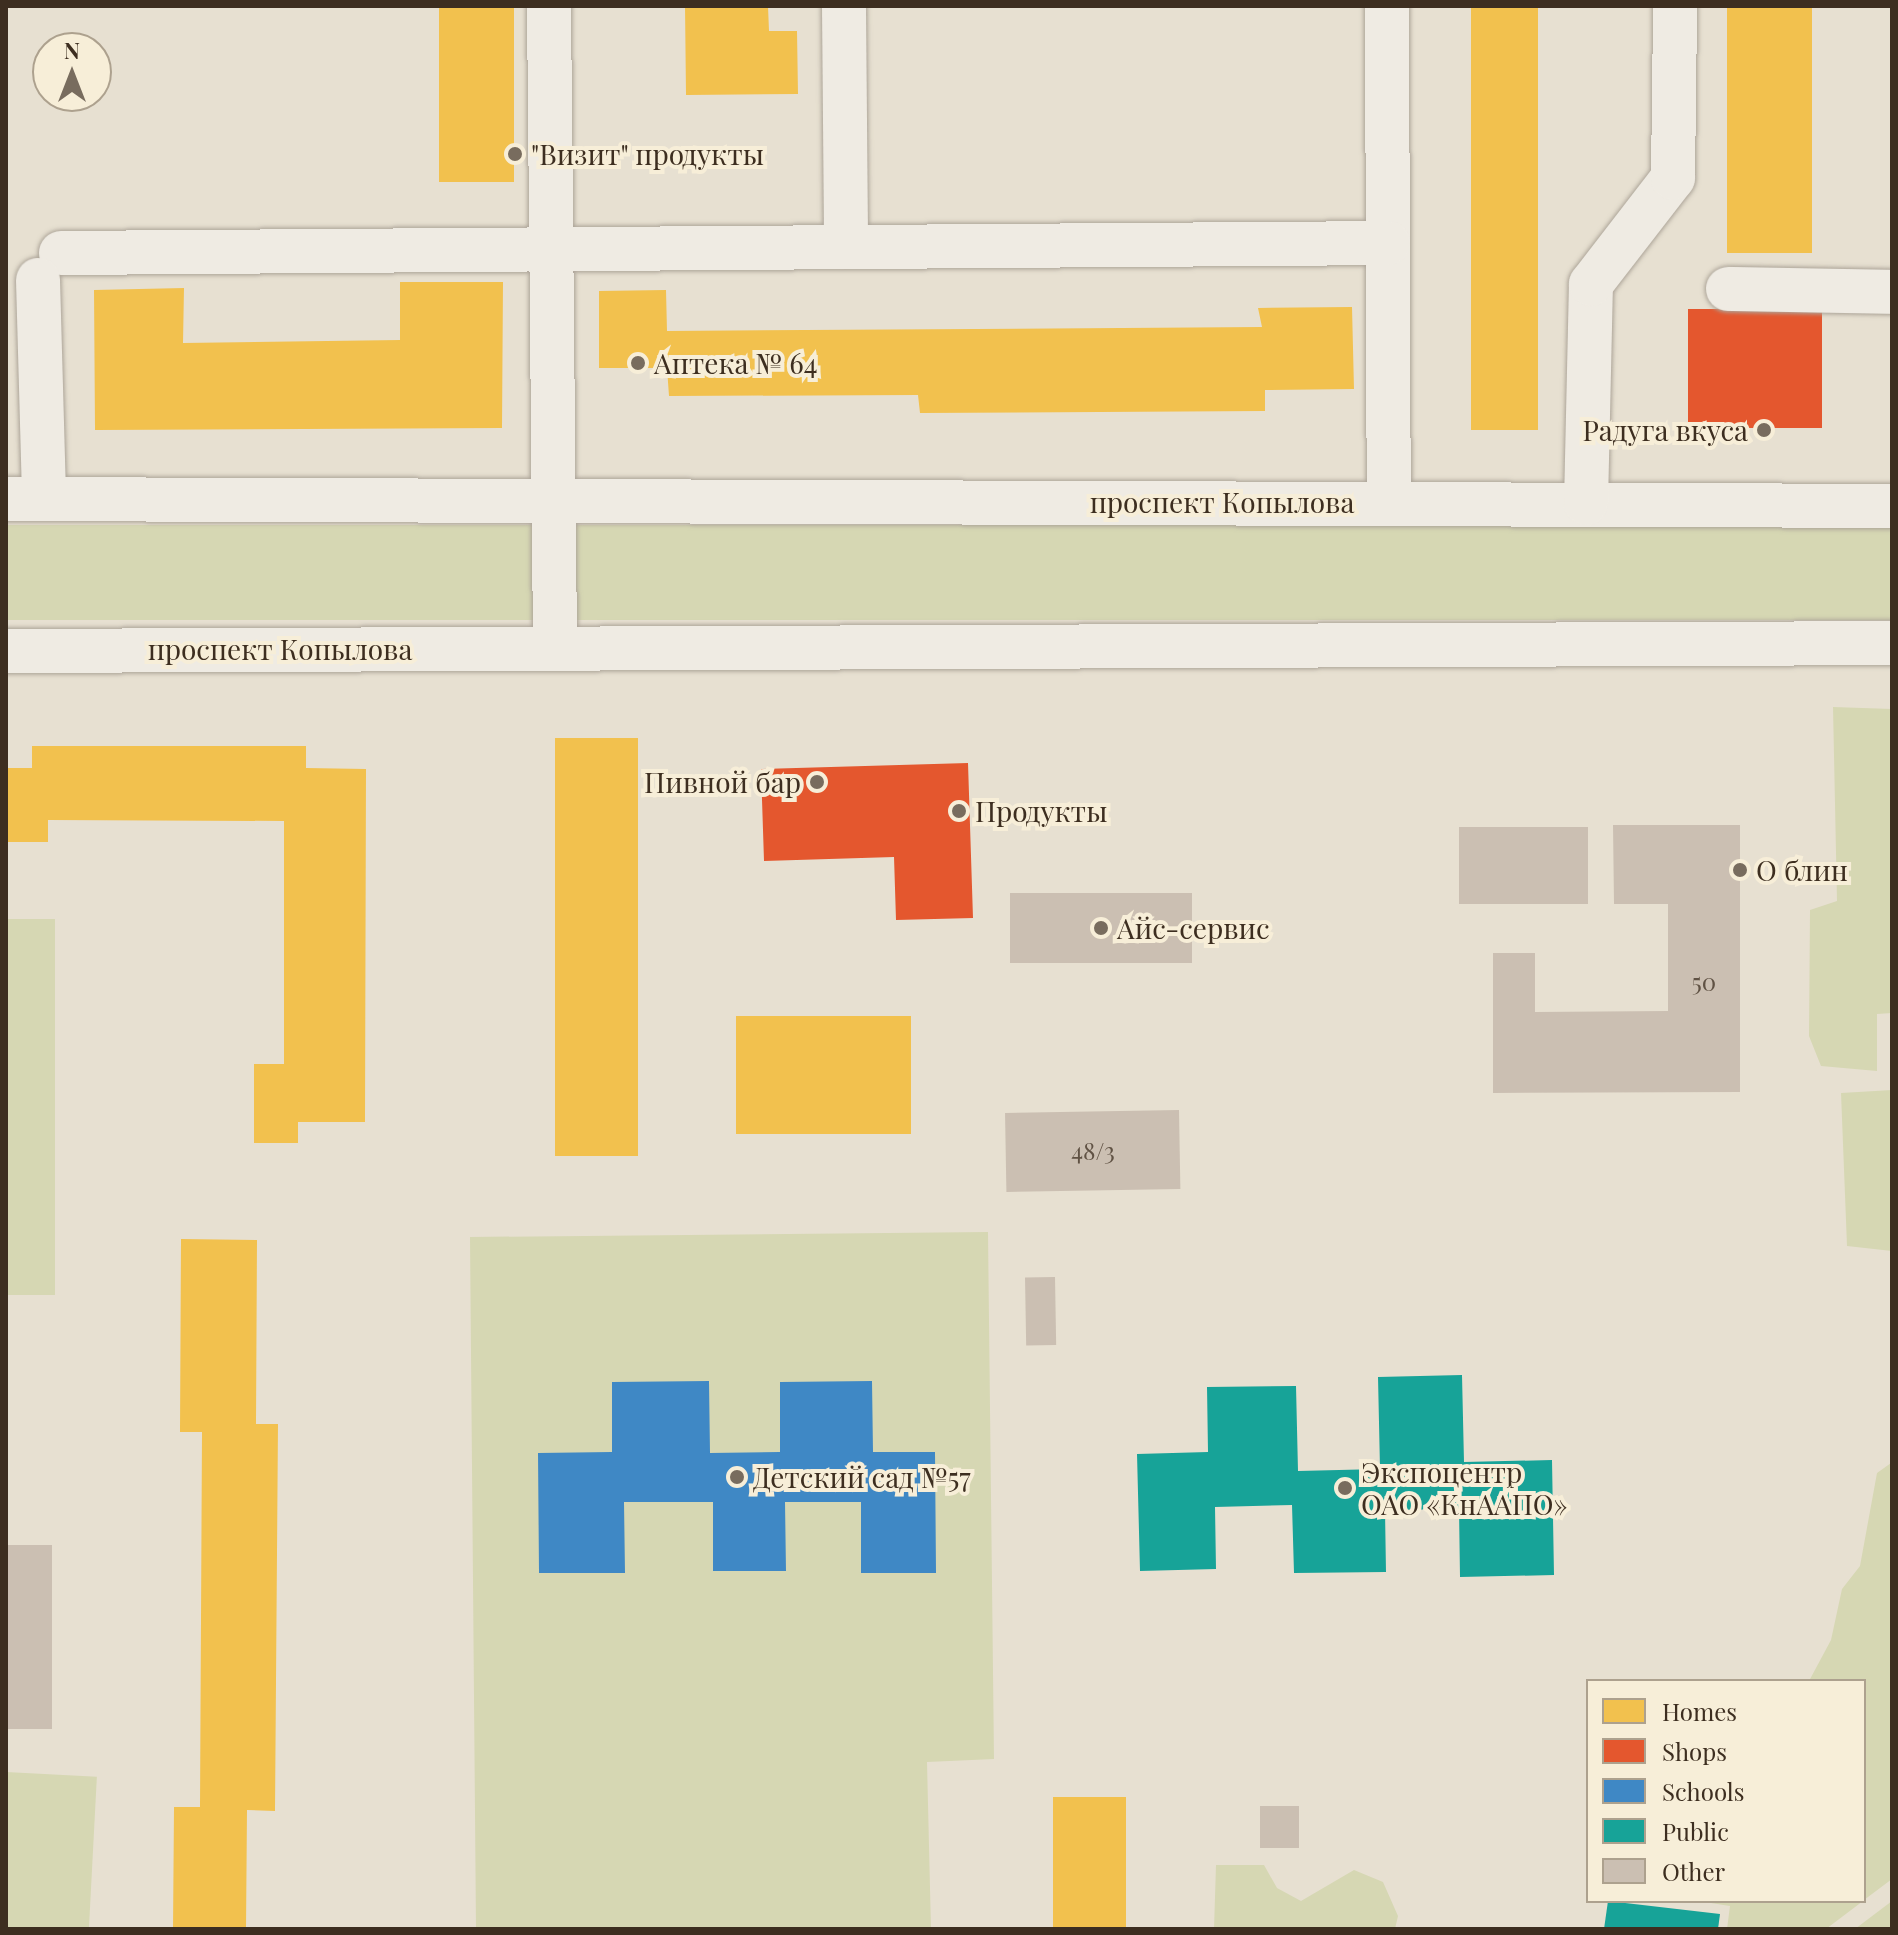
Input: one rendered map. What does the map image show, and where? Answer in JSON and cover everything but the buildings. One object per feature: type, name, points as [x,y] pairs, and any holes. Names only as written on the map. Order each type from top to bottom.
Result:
[{"type":"street","points":[[549,6],[555,647]]},
{"type":"street","points":[[844,6],[846,247]]},
{"type":"street","points":[[1387,6],[1389,503]]},
{"type":"street","points":[[1586,503],[1591,284],[1673,178],[1675,6]]},
{"type":"street","points":[[25,499],[49,266],[550,249],[1388,243]]},
{"type":"street","points":[[1728,289],[1892,292]]},
{"type":"street","name":"проспект Копылова","points":[[25,499],[1892,506]]},
{"type":"street","name":"проспект Копылова","points":[[6,651],[1892,643]]},
{"type":"green space","points":[[6,525],[1892,525],[1892,620],[6,620]]},
{"type":"green space","points":[[1833,707],[1892,709],[1892,1013],[1877,1014],[1877,1071],[1821,1066],[1809,1036],[1810,910],[1837,901]]},
{"type":"green space","points":[[6,919],[55,919],[55,1295],[6,1295]]},
{"type":"green space","points":[[1892,1090],[1892,1251],[1847,1246],[1841,1093]]},
{"type":"green space","points":[[988,1232],[994,1759],[927,1762],[931,1929],[476,1929],[470,1237]]},
{"type":"green space","points":[[1892,1417],[1892,1879],[1866,1898],[1866,1679],[1810,1679],[1831,1640],[1842,1589],[1860,1566],[1877,1473],[1891,1463]]},
{"type":"green space","points":[[6,1772],[97,1777],[89,1929],[6,1929]]},
{"type":"green space","points":[[1216,1865],[1264,1865],[1277,1888],[1301,1901],[1354,1870],[1383,1882],[1398,1916],[1395,1929],[1214,1929]]},
{"type":"green space","points":[[1892,1901],[1892,1929],[1855,1929]]},
{"type":"green space","points":[[1711,1903],[1860,1903],[1826,1929],[1727,1929],[1730,1906]]},
{"type":"place","name":"\"Визит\" продукты","points":[[515,154]]},
{"type":"place","name":"Аптека № 64","points":[[638,363]]},
{"type":"place","name":"Радуга вкуса","points":[[1764,430]]},
{"type":"place","name":"Пивной бар","points":[[817,782]]},
{"type":"place","name":"Продукты","points":[[959,811]]},
{"type":"place","name":"О блин","points":[[1740,870]]},
{"type":"place","name":"Айс-сервис","points":[[1101,928]]},
{"type":"place","name":"Детский сад №57","points":[[737,1477]]},
{"type":"place","name":"Экспоцентр ОАО «КнААПО»","points":[[1345,1488]]}]
